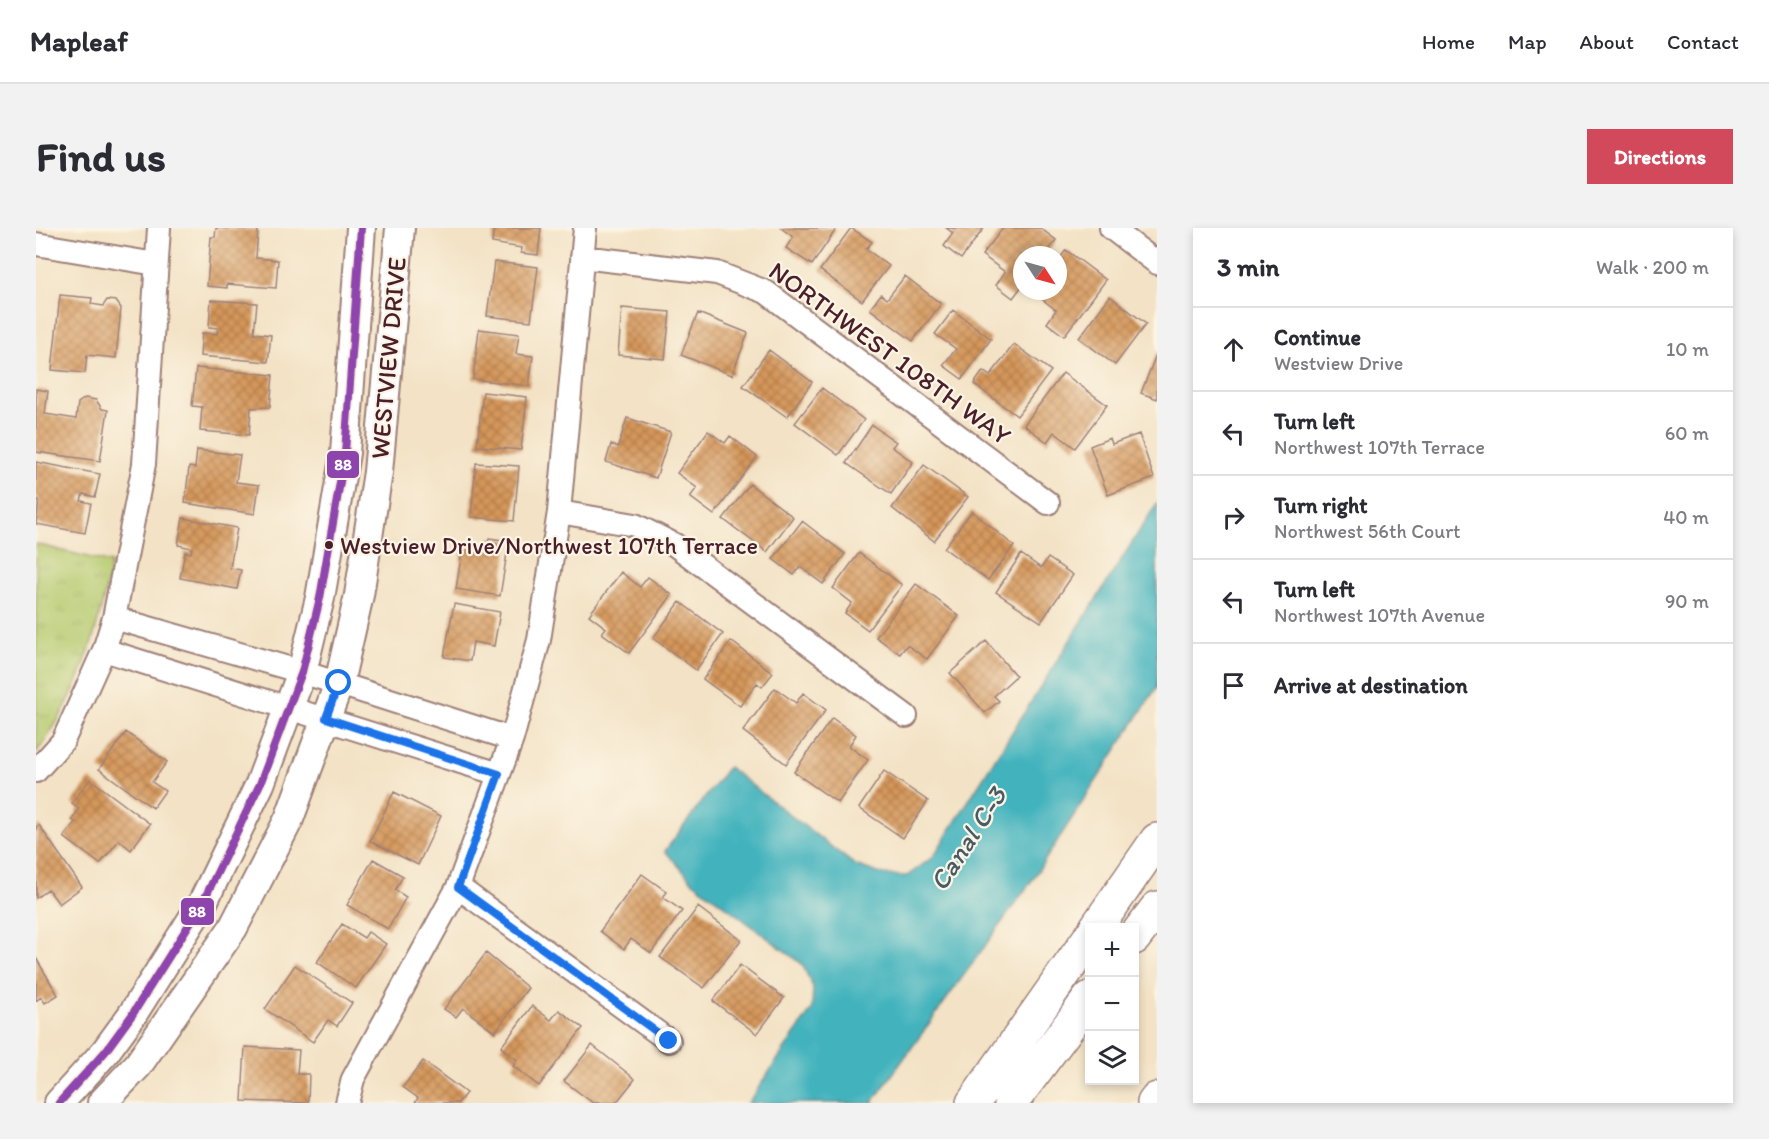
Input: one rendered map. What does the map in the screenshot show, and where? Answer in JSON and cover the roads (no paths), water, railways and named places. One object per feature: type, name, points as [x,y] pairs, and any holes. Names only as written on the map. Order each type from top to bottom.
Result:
[{"type":"highway","points":[[1099,923],[1157,840]]},
{"type":"highway","points":[[1139,931],[1157,908]]},
{"type":"highway","points":[[973,1103],[1085,943]]},
{"type":"highway","points":[[1011,1103],[1085,1003]]},
{"type":"highway","points":[[1154,1103],[1157,1099]]},
{"type":"street","points":[[36,771],[63,741],[104,650],[114,618],[144,465],[159,228]]},
{"type":"street","name":"WESTVIEW DRIVE","points":[[59,1103],[105,1052],[132,1016],[202,904],[260,784],[302,672],[324,578],[345,453],[361,228]]},
{"type":"street","name":"WESTVIEW DRIVE","points":[[102,1103],[138,1065],[233,928],[289,819],[339,683],[359,595],[378,472],[400,228]]},
{"type":"street","points":[[346,1103],[353,1079],[458,887],[512,739],[539,640],[560,512],[585,228]]},
{"type":"street","points":[[1111,228],[1157,263]]},
{"type":"street","points":[[36,244],[156,264]]},
{"type":"street","name":"NORTHWEST 108TH WAY","points":[[582,257],[717,273],[766,292],[1048,503]]},
{"type":"street","points":[[560,512],[635,525],[675,545],[906,716]]},
{"type":"street","points":[[114,618],[339,683],[512,739]]},
{"type":"street","points":[[104,650],[499,774]]},
{"type":"street","points":[[458,887],[669,1041]]},
{"type":"water","name":"Canal C-3","points":[[1157,503],[1157,687],[1030,883],[872,1103],[748,1103],[812,1009],[813,987],[802,964],[692,881],[665,851],[728,767],[855,865],[884,875],[907,876],[933,857]]},
{"type":"place","name":"Westview Drive/Northwest 107th Terrace","points":[[329,545]]}]
